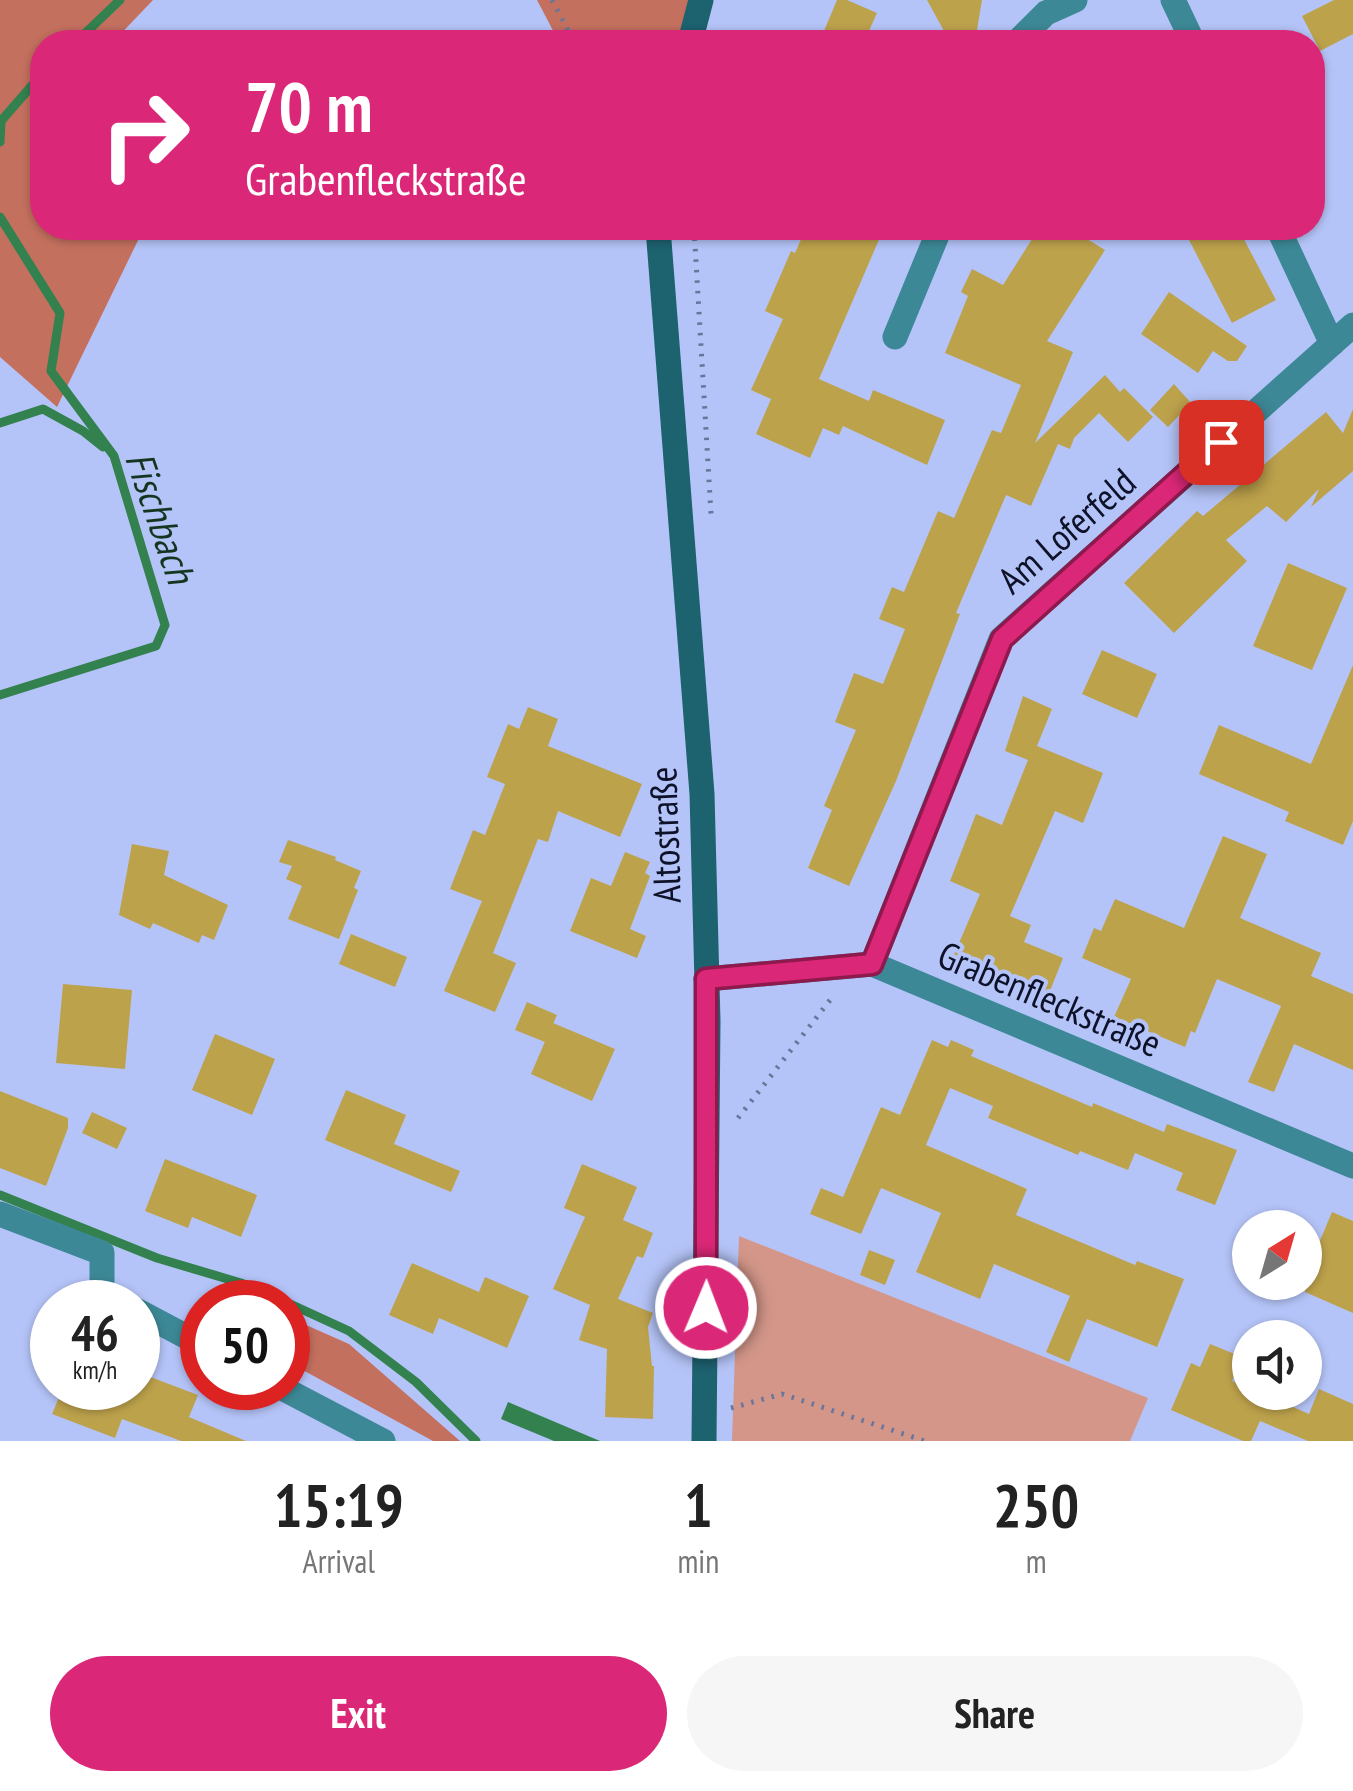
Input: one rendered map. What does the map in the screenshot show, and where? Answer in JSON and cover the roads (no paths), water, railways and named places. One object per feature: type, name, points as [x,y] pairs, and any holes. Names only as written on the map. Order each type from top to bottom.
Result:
[{"type":"main road","points":[[693,30],[701,0]]},
{"type":"main road","name":"Altostraße","points":[[659,240],[702,794],[708,1200],[704,1428]]},
{"type":"street","points":[[1029,30],[1046,14],[1075,0]]},
{"type":"street","points":[[1173,0],[1187,30]]},
{"type":"street","points":[[896,337],[935,240]]},
{"type":"street","points":[[1284,240],[1332,344]]},
{"type":"street","name":"Am Loferfeld","points":[[865,965],[1002,639],[1353,325]]},
{"type":"street","name":"Grabenfleckstraße","points":[[706,979],[865,965],[1353,1166]]},
{"type":"street","points":[[0,1214],[102,1253],[102,1280]]},
{"type":"street","points":[[310,1403],[383,1441]]},
{"type":"waterway","name":"Fischbach","points":[[89,30],[120,0]]},
{"type":"waterway","name":"Fischbach","points":[[0,142],[1,121],[30,88]]},
{"type":"waterway","name":"Fischbach","points":[[0,217],[60,313],[51,371],[114,456],[165,625],[156,646],[0,695]]},
{"type":"waterway","points":[[0,423],[43,409],[103,447]]},
{"type":"waterway","points":[[0,1195],[157,1258],[231,1280]]},
{"type":"waterway","points":[[310,1313],[349,1331],[416,1382],[476,1441]]}]
